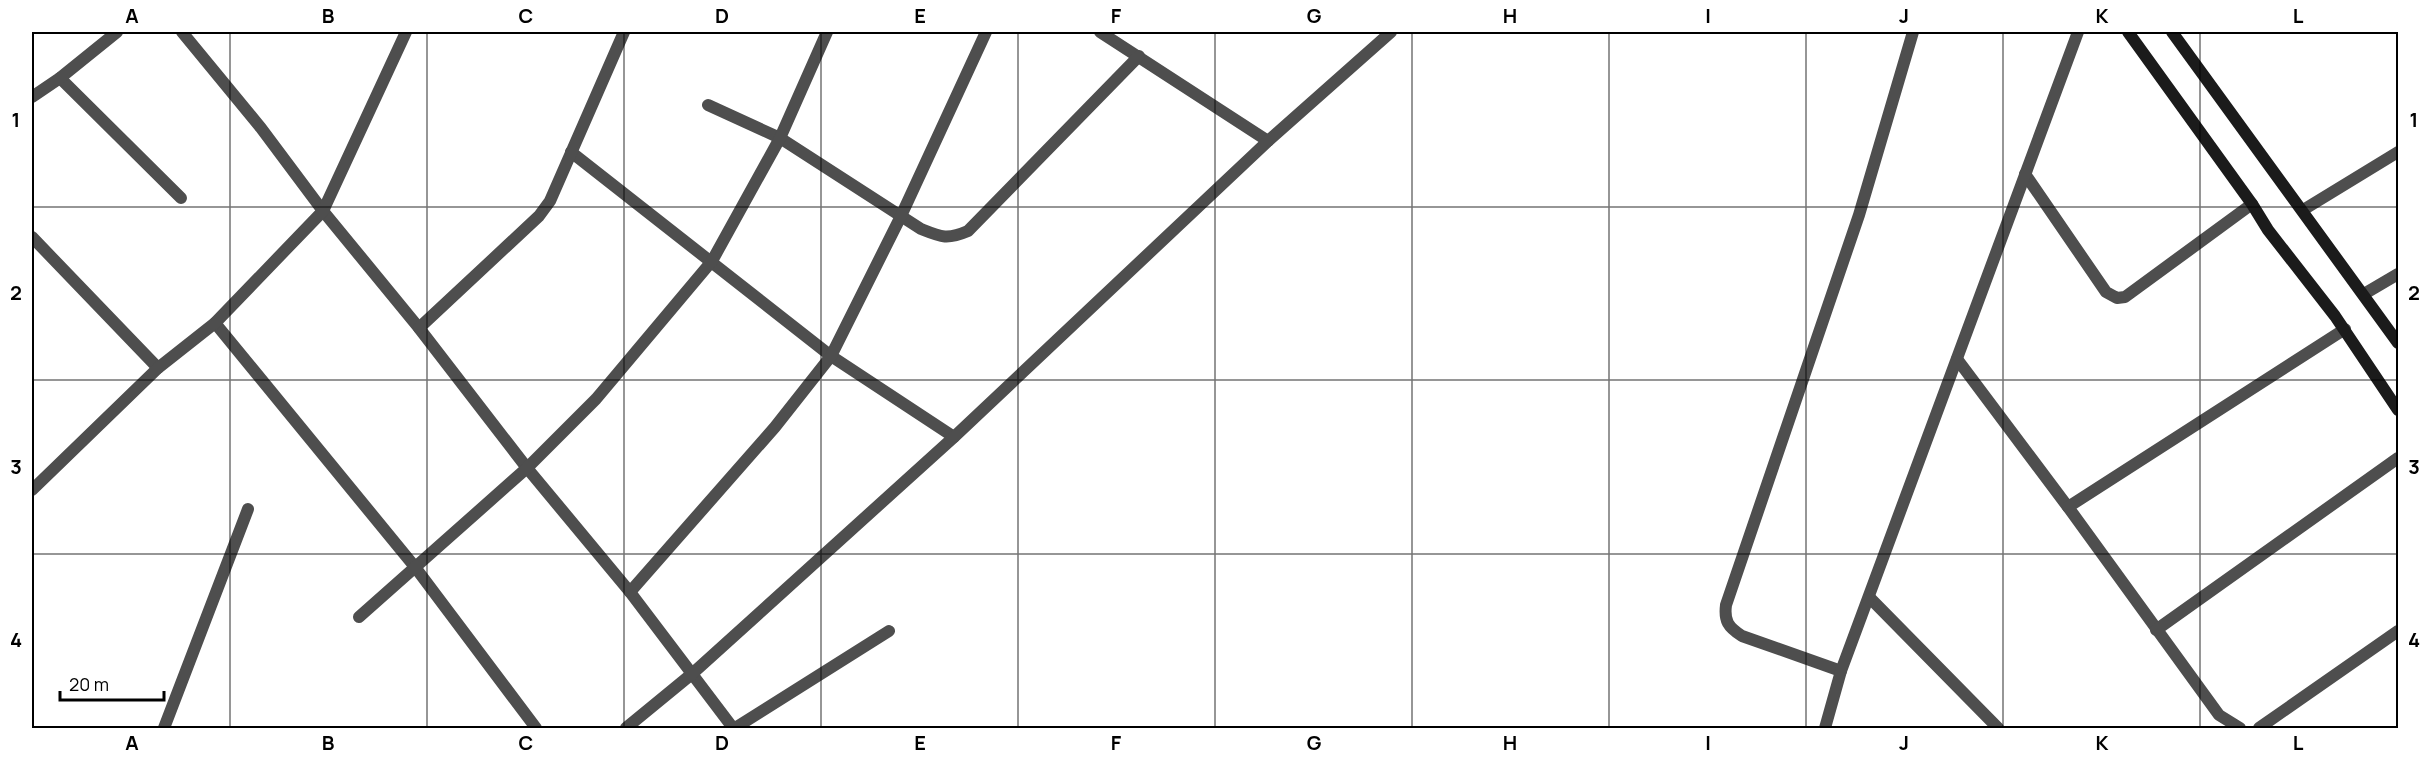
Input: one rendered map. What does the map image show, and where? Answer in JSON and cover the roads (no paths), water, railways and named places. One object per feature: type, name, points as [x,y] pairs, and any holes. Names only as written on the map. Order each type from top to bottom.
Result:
[{"type":"main road","points":[[2128,32],[2252,204],[2268,230],[2345,329],[2398,410]]},
{"type":"main road","points":[[2172,32],[2398,344]]},
{"type":"street","points":[[32,97],[60,78],[117,32]]},
{"type":"street","points":[[182,32],[261,128],[323,211],[419,328],[527,468],[630,592],[734,729],[889,631]]},
{"type":"street","points":[[32,490],[158,368],[215,323],[323,211],[406,32]]},
{"type":"street","points":[[419,328],[539,216],[550,201],[624,32]]},
{"type":"street","points":[[359,617],[527,468],[596,399],[712,261],[780,138],[827,32]]},
{"type":"street","points":[[630,592],[775,427],[831,356],[901,216],[986,32]]},
{"type":"street","points":[[1100,32],[1268,141]]},
{"type":"street","points":[[626,729],[693,673],[954,437],[1268,141],[1391,32]]},
{"type":"street","points":[[1841,671],[1742,636],[1732,630],[1726,622],[1726,605],[1859,215],[1913,32]]},
{"type":"street","points":[[1825,729],[1841,671],[1870,598],[2078,32]]},
{"type":"street","points":[[708,105],[780,138],[921,229],[942,238],[957,236],[968,231],[1139,56]]},
{"type":"street","points":[[60,78],[181,198]]},
{"type":"street","points":[[571,152],[831,356],[954,437]]},
{"type":"street","points":[[2303,210],[2398,152]]},
{"type":"street","points":[[2025,174],[2106,292],[2117,297],[2125,297],[2252,204]]},
{"type":"street","points":[[32,237],[158,368]]},
{"type":"street","points":[[2364,294],[2398,274]]},
{"type":"street","points":[[215,323],[415,567],[536,729]]},
{"type":"street","points":[[2068,507],[2345,329]]},
{"type":"street","points":[[1957,359],[2219,715],[2240,729]]},
{"type":"street","points":[[2156,630],[2398,458]]},
{"type":"street","points":[[164,729],[248,509]]},
{"type":"street","points":[[1870,598],[1998,729]]},
{"type":"street","points":[[2259,729],[2398,631]]}]
